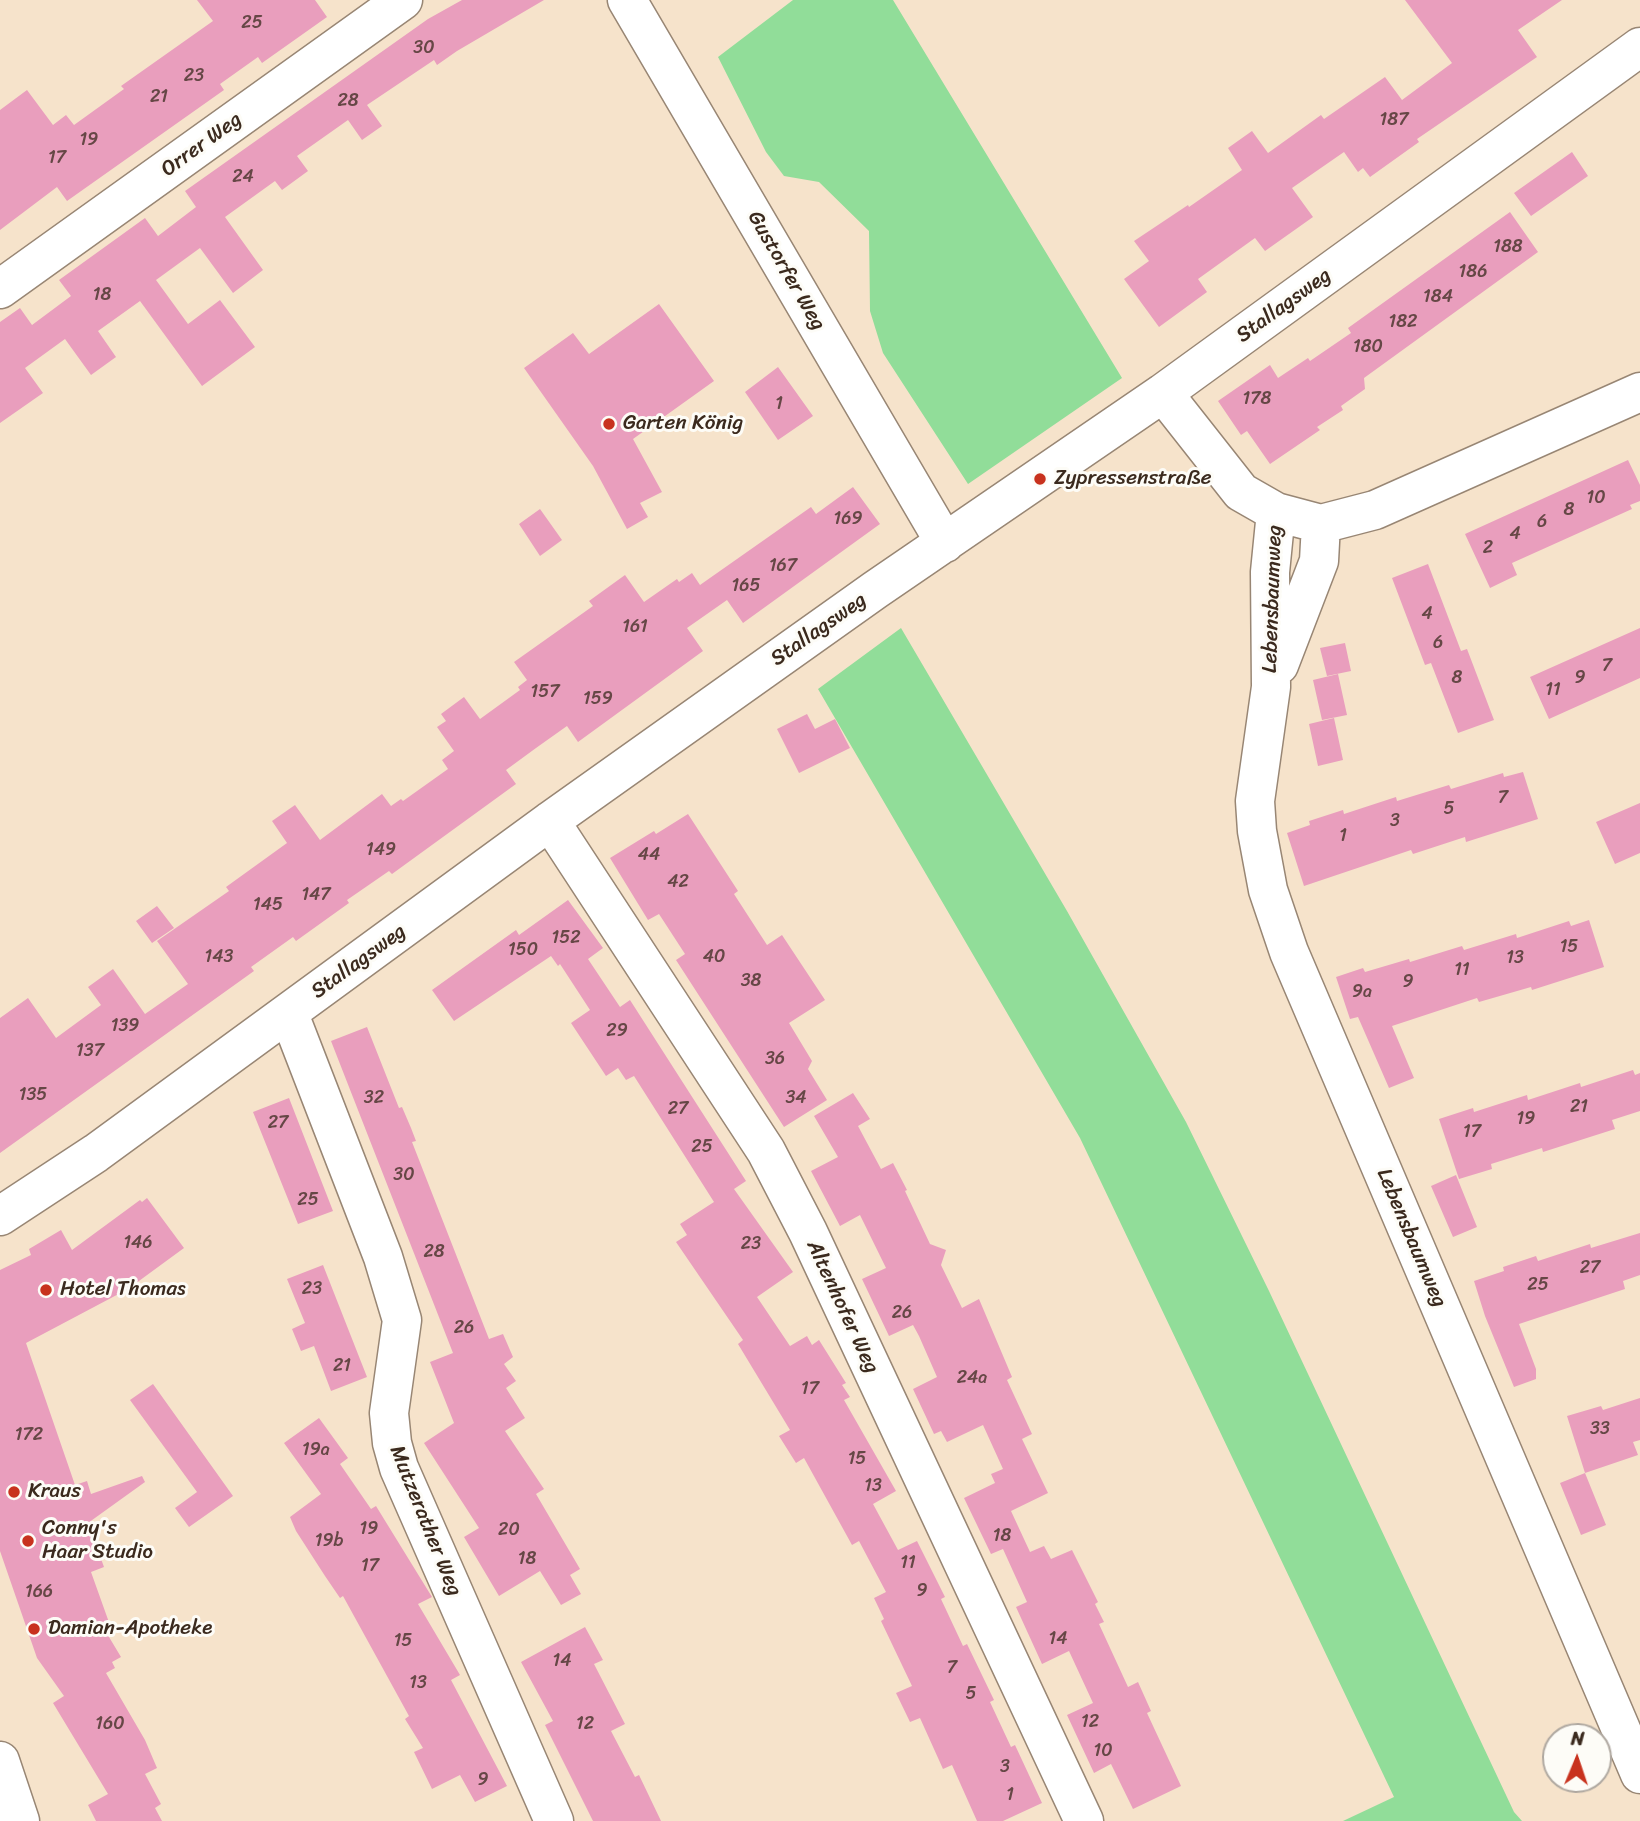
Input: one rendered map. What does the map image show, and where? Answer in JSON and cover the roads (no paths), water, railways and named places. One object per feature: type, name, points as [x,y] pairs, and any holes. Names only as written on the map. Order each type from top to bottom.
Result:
[{"type":"street","name":"Orrer Weg","points":[[0,289],[403,0]]},
{"type":"street","name":"Gustorfer Weg","points":[[627,0],[945,543]]},
{"type":"street","name":"Stallagsweg","points":[[0,1216],[96,1153],[550,821],[1163,393],[1640,47]]},
{"type":"street","points":[[1163,393],[1241,492],[1276,512],[1321,524],[1375,510],[1640,392]]},
{"type":"street","name":"Lebensbaumweg","points":[[1276,512],[1270,572],[1271,687],[1255,801],[1257,831],[1268,890],[1289,952],[1640,1773]]},
{"type":"street","name":"Lebensbaumweg","points":[[1271,687],[1319,561],[1321,524]]},
{"type":"street","name":"Altenhofer Weg","points":[[550,821],[766,1151],[808,1232],[1084,1821]]},
{"type":"street","name":"Mutzerather Weg","points":[[289,1013],[383,1257],[402,1320],[389,1413],[392,1443],[399,1468],[554,1821]]},
{"type":"street","points":[[0,1761],[20,1821]]},
{"type":"place","name":"Garten König","points":[[609,424]]},
{"type":"place","name":"Zypressenstraße","points":[[1040,479]]},
{"type":"place","name":"Hotel Thomas","points":[[46,1290]]},
{"type":"place","name":"Kraus","points":[[14,1492]]},
{"type":"place","name":"Conny's Haar Studio","points":[[28,1541]]},
{"type":"place","name":"Damian-Apotheke","points":[[34,1629]]}]
